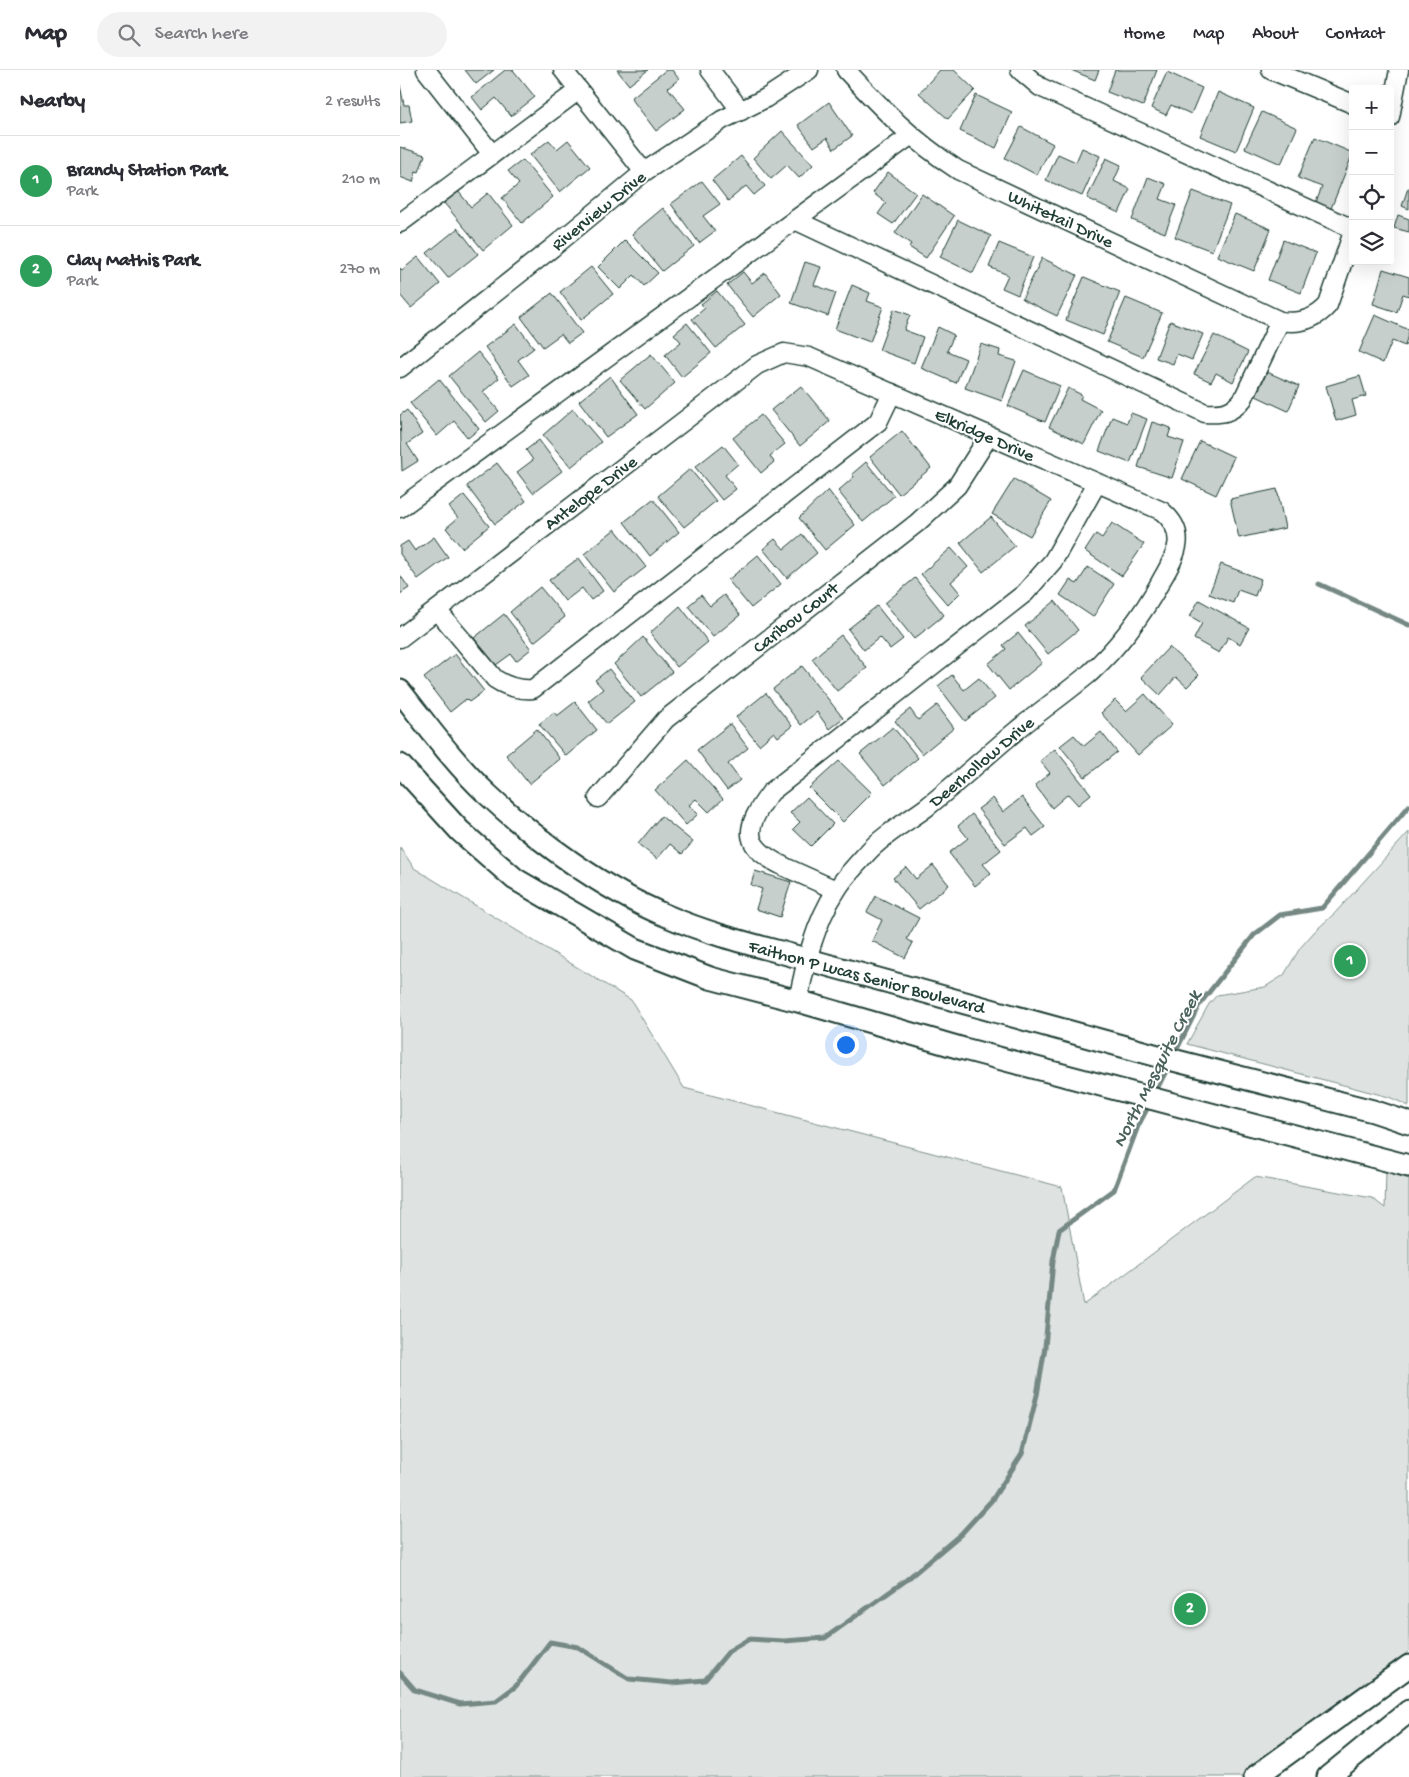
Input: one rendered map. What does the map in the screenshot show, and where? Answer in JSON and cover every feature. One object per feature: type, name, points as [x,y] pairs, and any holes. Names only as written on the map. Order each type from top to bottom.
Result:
[{"type":"main road","name":"Faithon P Lucas Senior Boulevard","points":[[400,691],[429,729],[485,792],[566,857],[609,886],[675,919],[719,935],[1409,1123]]},
{"type":"main road","points":[[400,765],[460,831],[515,879],[635,949],[710,978],[1073,1079],[1409,1166]]},
{"type":"main road","points":[[1255,1777],[1409,1666]]},
{"type":"main road","points":[[1328,1777],[1409,1711]]},
{"type":"street","points":[[426,70],[492,154]]},
{"type":"street","points":[[563,70],[644,172]]},
{"type":"street","points":[[710,70],[741,110]]},
{"type":"street","name":"Riverview Drive","points":[[400,368],[552,248],[644,172],[722,120],[766,98],[809,70]]},
{"type":"street","name":"Whitetail Drive","points":[[846,70],[894,122],[929,151],[958,170],[1280,321],[1302,322],[1320,314],[1328,306],[1349,242]]},
{"type":"street","points":[[1020,70],[1040,87],[1349,228]]},
{"type":"street","points":[[1271,70],[1349,102]]},
{"type":"street","points":[[1394,96],[1399,70]]},
{"type":"street","points":[[400,223],[579,90]]},
{"type":"street","points":[[400,508],[910,136]]},
{"type":"street","points":[[795,220],[1205,413],[1224,414],[1236,408],[1243,399],[1280,321]]},
{"type":"street","name":"Elkridge Drive","points":[[784,353],[809,357],[1162,511],[1177,529]]},
{"type":"street","name":"Antelope Drive","points":[[400,638],[757,365],[784,353]]},
{"type":"street","points":[[437,610],[495,679],[505,686],[522,690],[533,689],[878,422],[892,393]]},
{"type":"street","name":"Caribou Court","points":[[598,798],[666,719],[930,511],[957,486],[989,436]]},
{"type":"street","points":[[836,890],[764,857],[753,845],[751,828],[758,809],[770,792],[1025,593],[1053,562],[1097,483]]},
{"type":"street","name":"Deerhollow Drive","points":[[798,1001],[807,959],[836,890],[869,851],[892,830],[926,807],[1091,672],[1123,637],[1149,602],[1176,552],[1179,539],[1177,529]]},
{"type":"shaded area","points":[[1409,832],[1409,1106],[1389,1097],[1187,1044],[1209,1004],[1217,995],[1265,987],[1284,975],[1300,948],[1335,913]]},
{"type":"shaded area","points":[[400,847],[414,868],[631,1000],[684,1088],[1062,1187],[1084,1305],[1255,1177],[1372,1198],[1385,1208],[1386,1172],[1409,1179],[1409,1651],[1352,1697],[1241,1777],[400,1777]]},
{"type":"building","points":[[465,70],[494,70],[476,84]]},
{"type":"building","points":[[505,70],[513,70],[535,97],[511,116],[496,98],[482,110],[472,97]]},
{"type":"building","points":[[617,70],[648,70],[629,85]]},
{"type":"building","points":[[666,70],[672,70],[679,79],[668,88],[685,109],[656,131],[631,98]]},
{"type":"building","points":[[940,70],[954,70],[975,90],[948,119],[919,93]]},
{"type":"building","points":[[1071,70],[1099,70],[1095,80]]},
{"type":"building","points":[[1115,70],[1157,70],[1143,106],[1107,92]]},
{"type":"building","points":[[1167,72],[1202,88],[1191,114],[1171,105],[1166,115],[1151,108]]},
{"type":"building","points":[[400,85],[404,105],[409,105],[412,121],[400,123]]},
{"type":"building","points":[[1218,92],[1254,108],[1236,151],[1200,136]]},
{"type":"building","points":[[976,95],[1012,112],[996,148],[960,131]]},
{"type":"building","points":[[829,102],[852,136],[834,149],[827,138],[814,147],[798,125]]},
{"type":"building","points":[[1262,112],[1297,128],[1281,164],[1245,148]]},
{"type":"building","points":[[1021,127],[1053,144],[1037,175],[1005,158]]},
{"type":"building","points":[[782,131],[813,165],[799,178],[787,165],[771,179],[753,158]]},
{"type":"building","points":[[1315,137],[1349,151],[1349,163],[1330,211],[1315,205],[1322,187],[1298,178]]},
{"type":"building","points":[[549,140],[557,149],[568,140],[590,167],[560,192],[530,155]]},
{"type":"building","points":[[400,147],[425,155],[419,172],[416,171],[413,182],[400,177]]},
{"type":"building","points":[[1082,148],[1100,156],[1082,196],[1046,180],[1058,154],[1076,162]]},
{"type":"building","points":[[741,156],[765,186],[754,195],[746,186],[728,201],[712,180]]},
{"type":"building","points":[[1106,158],[1121,165],[1114,181],[1130,189],[1119,213],[1087,198]]},
{"type":"building","points":[[523,160],[553,197],[522,223],[502,198],[519,184],[508,171]]},
{"type":"building","points":[[888,172],[916,193],[893,224],[878,214],[886,203],[873,193]]},
{"type":"building","points":[[1148,177],[1166,184],[1160,199],[1176,205],[1165,233],[1132,220]]},
{"type":"building","points":[[702,181],[720,204],[703,216],[715,231],[699,243],[671,204]]},
{"type":"building","points":[[1409,188],[1409,209],[1402,206]]},
{"type":"building","points":[[458,191],[471,207],[488,193],[513,225],[483,250],[444,203]]},
{"type":"building","points":[[1193,191],[1230,205],[1212,251],[1175,237]]},
{"type":"building","points":[[922,194],[954,216],[926,258],[909,247],[911,244],[895,233]]},
{"type":"building","points":[[663,208],[694,246],[662,271],[632,234]]},
{"type":"building","points":[[1235,214],[1271,229],[1254,271],[1217,256]]},
{"type":"building","points":[[1398,215],[1409,219],[1409,232],[1394,228]]},
{"type":"building","points":[[958,220],[991,236],[973,273],[940,257]]},
{"type":"building","points":[[458,228],[478,254],[448,278],[427,253]]},
{"type":"building","points":[[625,240],[658,273],[644,286],[634,275],[620,289],[598,267]]},
{"type":"building","points":[[1283,240],[1316,253],[1301,293],[1268,280]]},
{"type":"building","points":[[999,243],[1033,257],[1018,295],[1002,288],[1008,275],[989,267]]},
{"type":"building","points":[[418,257],[440,284],[411,308],[400,295],[400,268],[402,270]]},
{"type":"building","points":[[1042,258],[1077,275],[1057,316],[1022,299]]},
{"type":"building","points":[[805,262],[821,267],[814,285],[836,293],[828,316],[791,303]]},
{"type":"building","points":[[591,267],[613,294],[581,320],[560,292]]},
{"type":"building","points":[[1383,269],[1409,277],[1409,296],[1403,294],[1397,312],[1373,304]]},
{"type":"building","points":[[743,272],[752,283],[765,273],[781,294],[753,317],[727,285]]},
{"type":"building","points":[[1084,277],[1120,292],[1103,335],[1066,320]]},
{"type":"building","points":[[852,285],[870,293],[867,301],[883,307],[870,342],[835,329]]},
{"type":"building","points":[[717,291],[745,325],[716,348],[692,319],[705,308],[701,304]]},
{"type":"building","points":[[552,293],[582,333],[568,343],[561,334],[543,347],[521,317]]},
{"type":"building","points":[[1126,298],[1162,313],[1143,357],[1107,342]]},
{"type":"building","points":[[894,309],[910,315],[904,330],[923,337],[914,363],[879,350]]},
{"type":"building","points":[[1375,315],[1409,330],[1405,346],[1392,341],[1383,363],[1359,352]]},
{"type":"building","points":[[1170,321],[1203,334],[1192,360],[1177,354],[1173,364],[1156,358]]},
{"type":"building","points":[[687,323],[711,353],[682,377],[665,355],[681,342],[674,334]]},
{"type":"building","points":[[516,324],[534,348],[518,360],[529,375],[513,386],[485,347]]},
{"type":"building","points":[[938,327],[954,335],[947,351],[966,359],[956,383],[921,368]]},
{"type":"building","points":[[1214,335],[1248,352],[1233,382],[1216,373],[1211,382],[1194,374]]},
{"type":"building","points":[[981,344],[1000,350],[999,356],[1016,361],[1002,401],[965,388]]},
{"type":"building","points":[[478,352],[499,378],[483,392],[499,411],[486,422],[449,376]]},
{"type":"building","points":[[651,354],[675,383],[645,409],[620,380]]},
{"type":"building","points":[[1024,370],[1060,386],[1045,422],[1008,406]]},
{"type":"building","points":[[1267,372],[1299,386],[1288,411],[1256,396]]},
{"type":"building","points":[[610,376],[638,414],[606,437],[579,401]]},
{"type":"building","points":[[1360,376],[1366,396],[1352,400],[1356,415],[1336,421],[1326,386]]},
{"type":"building","points":[[439,379],[479,429],[468,438],[454,421],[437,436],[410,403]]},
{"type":"building","points":[[801,386],[830,421],[800,446],[771,410]]},
{"type":"building","points":[[1068,388],[1082,395],[1080,399],[1101,410],[1084,444],[1049,427]]},
{"type":"building","points":[[573,409],[601,442],[571,467],[543,435]]},
{"type":"building","points":[[407,410],[422,434],[407,444],[418,461],[402,471],[400,415]]},
{"type":"building","points":[[1131,413],[1147,419],[1130,463],[1099,451],[1112,417],[1127,423]]},
{"type":"building","points":[[761,415],[785,444],[770,456],[774,462],[761,473],[733,438]]},
{"type":"building","points":[[1152,422],[1171,428],[1168,437],[1184,442],[1172,478],[1138,467]]},
{"type":"building","points":[[902,431],[931,468],[899,494],[870,457]]},
{"type":"building","points":[[539,440],[562,471],[533,493],[517,472],[533,460],[526,450]]},
{"type":"building","points":[[1200,441],[1234,457],[1216,495],[1182,479]]},
{"type":"building","points":[[723,445],[738,464],[725,475],[736,489],[722,500],[695,467]]},
{"type":"building","points":[[866,462],[894,496],[863,522],[838,491],[854,477],[852,474]]},
{"type":"building","points":[[497,463],[526,501],[495,524],[467,486]]},
{"type":"building","points":[[690,469],[716,501],[684,527],[658,496]]},
{"type":"building","points":[[1014,479],[1051,501],[1030,536],[992,514]]},
{"type":"building","points":[[1277,489],[1285,528],[1239,538],[1230,499]]},
{"type":"building","points":[[828,490],[855,525],[825,550],[799,518]]},
{"type":"building","points":[[464,495],[489,526],[462,548],[446,528],[458,518],[449,507]]},
{"type":"building","points":[[653,499],[679,532],[650,556],[624,522]]},
{"type":"building","points":[[991,517],[1015,546],[983,572],[960,543]]},
{"type":"building","points":[[1112,523],[1144,544],[1122,576],[1085,551],[1096,534],[1102,538]]},
{"type":"building","points":[[615,529],[646,567],[614,592],[584,554]]},
{"type":"building","points":[[802,534],[817,553],[787,578],[763,549],[775,539],[784,549]]},
{"type":"building","points":[[434,537],[448,557],[418,579],[400,554],[400,546],[408,541],[415,551]]},
{"type":"building","points":[[951,548],[968,567],[951,582],[960,593],[948,605],[921,574]]},
{"type":"building","points":[[758,555],[781,584],[751,608],[728,580]]},
{"type":"building","points":[[579,558],[603,591],[591,600],[582,588],[565,601],[549,580]]},
{"type":"building","points":[[1221,564],[1261,579],[1255,596],[1238,590],[1233,603],[1209,594]]},
{"type":"building","points":[[1088,567],[1114,584],[1093,617],[1060,595],[1070,580],[1077,584]]},
{"type":"building","points":[[400,575],[409,588],[400,594]]},
{"type":"building","points":[[915,578],[944,615],[914,639],[885,603]]},
{"type":"building","points":[[540,587],[565,617],[534,642],[510,612]]},
{"type":"building","points":[[701,595],[710,606],[724,595],[740,615],[713,637],[688,606]]},
{"type":"building","points":[[1199,600],[1249,628],[1240,644],[1228,637],[1219,653],[1194,639],[1202,623],[1190,616]]},
{"type":"building","points":[[1055,601],[1078,630],[1048,654],[1025,626]]},
{"type":"building","points":[[680,606],[708,642],[677,667],[650,633]]},
{"type":"building","points":[[877,606],[903,639],[890,649],[880,637],[864,650],[848,629]]},
{"type":"building","points":[[504,614],[531,649],[516,661],[511,654],[496,665],[474,638]]},
{"type":"building","points":[[1018,633],[1042,663],[1009,690],[988,664],[1006,649],[1003,645]]},
{"type":"building","points":[[841,635],[867,668],[837,691],[812,659]]},
{"type":"building","points":[[643,637],[672,672],[641,697],[614,664]]},
{"type":"building","points":[[1169,647],[1199,675],[1187,687],[1176,677],[1160,695],[1141,677]]},
{"type":"building","points":[[455,654],[484,691],[469,702],[466,699],[450,712],[424,678]]},
{"type":"building","points":[[802,666],[843,718],[829,729],[817,712],[801,725],[773,689]]},
{"type":"building","points":[[609,669],[635,702],[607,724],[588,701],[603,689],[595,680]]},
{"type":"building","points":[[952,675],[964,690],[979,678],[995,698],[965,721],[938,686]]},
{"type":"building","points":[[766,693],[792,726],[778,737],[774,732],[759,745],[736,717]]},
{"type":"building","points":[[1145,694],[1172,725],[1138,755],[1101,713],[1115,700],[1126,711]]},
{"type":"building","points":[[575,702],[597,730],[566,756],[539,724],[554,712],[557,716]]},
{"type":"building","points":[[937,705],[954,728],[922,754],[895,721],[910,709],[918,720]]},
{"type":"building","points":[[730,724],[748,748],[728,764],[740,780],[727,790],[697,750]]},
{"type":"building","points":[[893,727],[918,758],[885,785],[860,754]]},
{"type":"building","points":[[537,729],[560,759],[529,784],[506,755]]},
{"type":"building","points":[[1101,732],[1117,752],[1085,777],[1060,746],[1074,735],[1084,746]]},
{"type":"building","points":[[1055,749],[1091,794],[1078,805],[1068,794],[1052,808],[1035,785],[1050,773],[1040,761]]},
{"type":"building","points":[[688,760],[723,799],[709,812],[696,799],[689,805],[698,814],[686,825],[655,790]]},
{"type":"building","points":[[839,761],[872,793],[843,822],[809,788]]},
{"type":"building","points":[[807,797],[833,824],[811,846],[793,829],[800,822],[790,813]]},
{"type":"building","points":[[1022,797],[1045,827],[1033,836],[1027,828],[1005,844],[978,809],[993,798],[1003,812]]},
{"type":"building","points":[[972,814],[1001,850],[983,864],[991,873],[975,886],[949,853],[968,838],[958,826]]},
{"type":"building","points":[[661,816],[693,842],[682,854],[670,844],[657,859],[638,844]]},
{"type":"building","points":[[933,865],[949,885],[919,909],[893,878],[906,867],[916,879]]},
{"type":"building","points":[[755,871],[791,882],[780,917],[756,909],[762,889],[751,885]]},
{"type":"building","points":[[876,896],[919,918],[907,939],[913,943],[905,958],[872,941],[882,920],[867,912]]},
{"type":"waterway","points":[[1319,584],[1409,625]]},
{"type":"waterway","name":"North Mesquite Creek","points":[[1174,1055],[1199,1005],[1254,935],[1280,915],[1322,908],[1409,806]]},
{"type":"waterway","name":"North Mesquite Creek","points":[[1155,1093],[1169,1065]]},
{"type":"waterway","name":"North Mesquite Creek","points":[[400,1673],[415,1690],[460,1704],[496,1701],[516,1686],[550,1642],[578,1647],[629,1679],[672,1683],[705,1680],[729,1651],[749,1639],[784,1641],[825,1638],[905,1581],[961,1534],[992,1500],[1022,1454],[1037,1395],[1045,1347],[1053,1261],[1059,1230],[1114,1190],[1138,1126],[1150,1103]]},
{"type":"place","name":"Brandy Station Park","points":[[1350,961]]},
{"type":"place","name":"Clay Mathis Park","points":[[1190,1609]]}]
